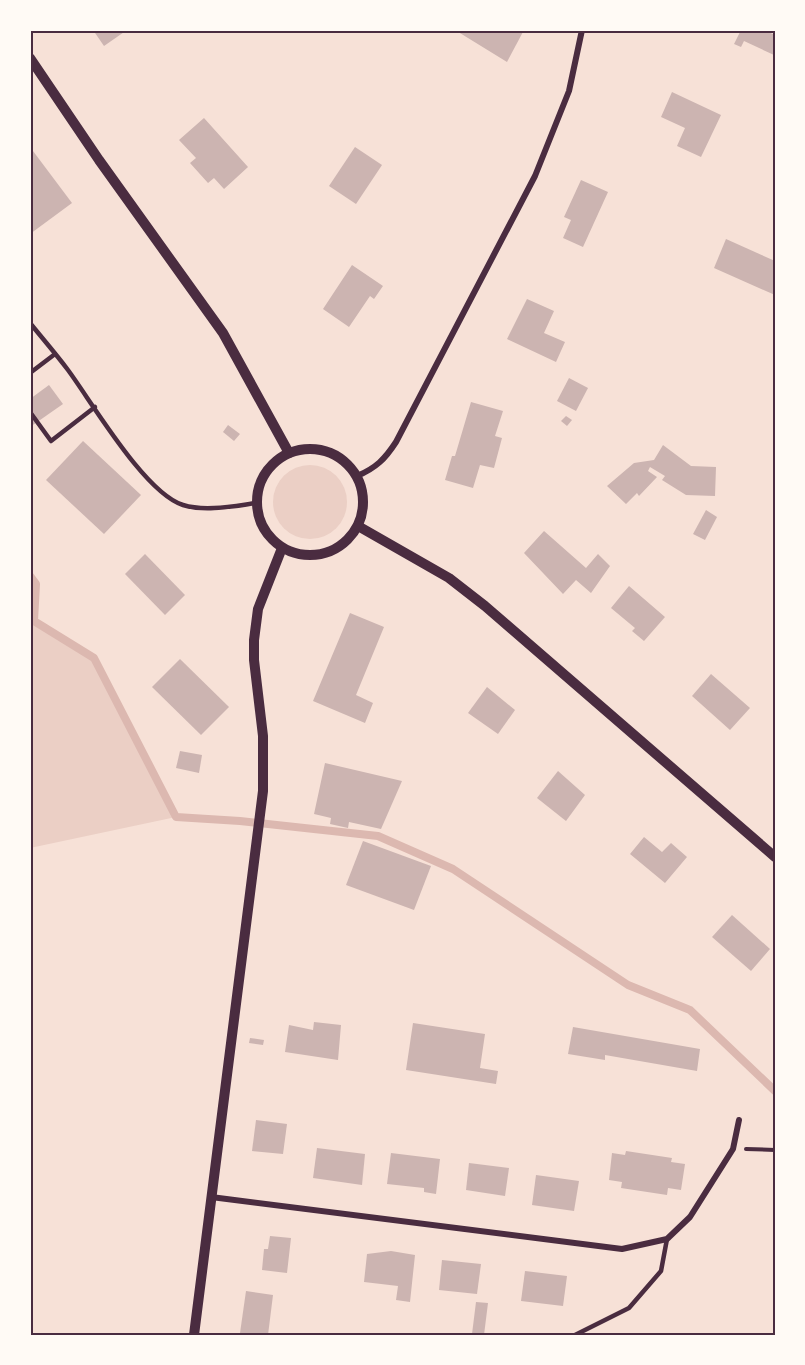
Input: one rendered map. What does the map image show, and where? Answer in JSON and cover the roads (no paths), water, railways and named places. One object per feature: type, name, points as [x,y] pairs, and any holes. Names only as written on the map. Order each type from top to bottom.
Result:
[{"type":"street","points":[[357,476],[373,469],[386,458],[396,442],[535,176],[569,91],[582,30]]},
{"type":"street","points":[[30,58],[224,333],[289,453]]},
{"type":"street","points":[[301,449],[327,451],[349,465],[357,476],[363,492],[363,510],[358,526],[347,540],[333,550],[307,554],[282,548],[261,524],[256,503],[260,482],[271,465],[289,453],[301,449]]},
{"type":"street","points":[[358,526],[449,578],[485,606],[775,857]]},
{"type":"street","points":[[194,1335],[260,814],[264,763],[254,640],[258,609],[282,548]]},
{"type":"street","points":[[210,1197],[622,1248],[667,1239],[690,1216],[733,1149],[739,1120]]},
{"type":"lane","points":[[30,323],[146,477],[168,498],[184,506],[256,503]]},
{"type":"lane","points":[[30,373],[55,354]]},
{"type":"lane","points":[[30,412],[51,441],[95,407]]},
{"type":"lane","points":[[575,1335],[629,1308],[661,1271],[667,1239]]},
{"type":"waterway","points":[[30,576],[36,584],[34,621],[94,658],[176,817],[240,821],[378,836],[453,869],[628,985],[690,1010],[775,1091]]}]
